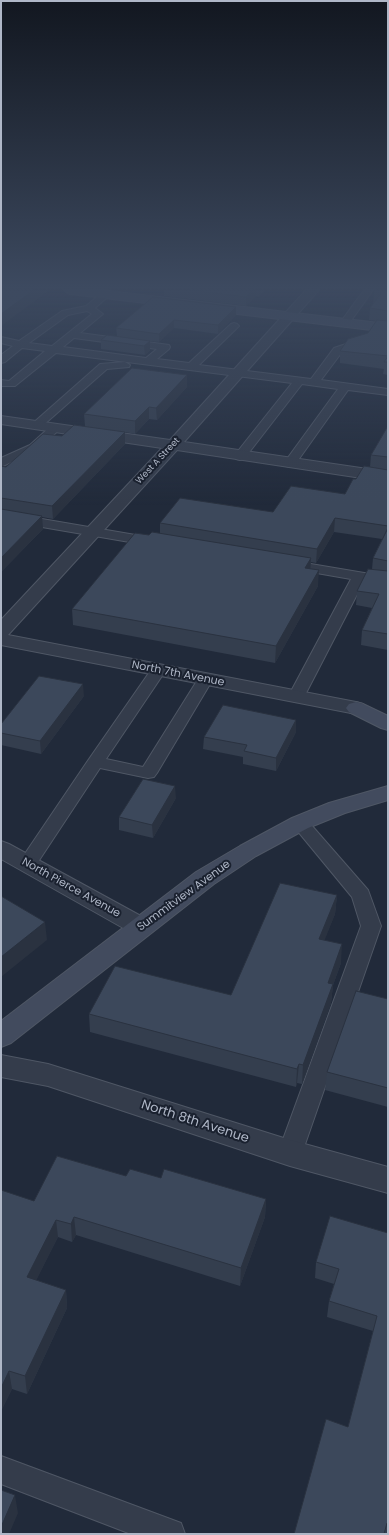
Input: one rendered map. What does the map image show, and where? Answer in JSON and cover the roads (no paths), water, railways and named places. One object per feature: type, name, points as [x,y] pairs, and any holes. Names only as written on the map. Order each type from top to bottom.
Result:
[{"type":"main road","points":[[356,708],[388,712]]},
{"type":"main road","points":[[356,708],[388,724]]},
{"type":"main road","name":"Summitview Avenue","points":[[1,1036],[205,878],[248,851],[300,824],[337,808],[388,793]]},
{"type":"street","name":"West A Street","points":[[1,631],[250,362]]},
{"type":"street","points":[[1,420],[388,478]]},
{"type":"street","name":"North 7th Avenue","points":[[1,639],[356,708]]},
{"type":"street","name":"North Pierce Avenue","points":[[1,849],[141,927]]},
{"type":"street","name":"North 8th Avenue","points":[[1,1066],[48,1075],[290,1153],[388,1180]]},
{"type":"lane","points":[[1,383],[11,384],[38,362]]},
{"type":"lane","points":[[149,362],[388,392]]},
{"type":"lane","points":[[192,367],[197,362]]},
{"type":"lane","points":[[313,383],[329,362]]},
{"type":"lane","points":[[36,426],[104,366],[165,364]]},
{"type":"lane","points":[[240,456],[299,381]]},
{"type":"lane","points":[[290,463],[345,387]]},
{"type":"lane","points":[[1,463],[34,447],[55,428]]},
{"type":"lane","points":[[1,516],[164,543]]},
{"type":"lane","points":[[273,562],[388,581]]},
{"type":"lane","points":[[296,697],[360,576]]},
{"type":"lane","points":[[27,864],[158,670]]},
{"type":"lane","points":[[95,762],[148,773],[205,679]]},
{"type":"lane","points":[[290,1153],[371,926],[361,895],[300,824]]},
{"type":"lane","points":[[1,1470],[170,1534]]}]
